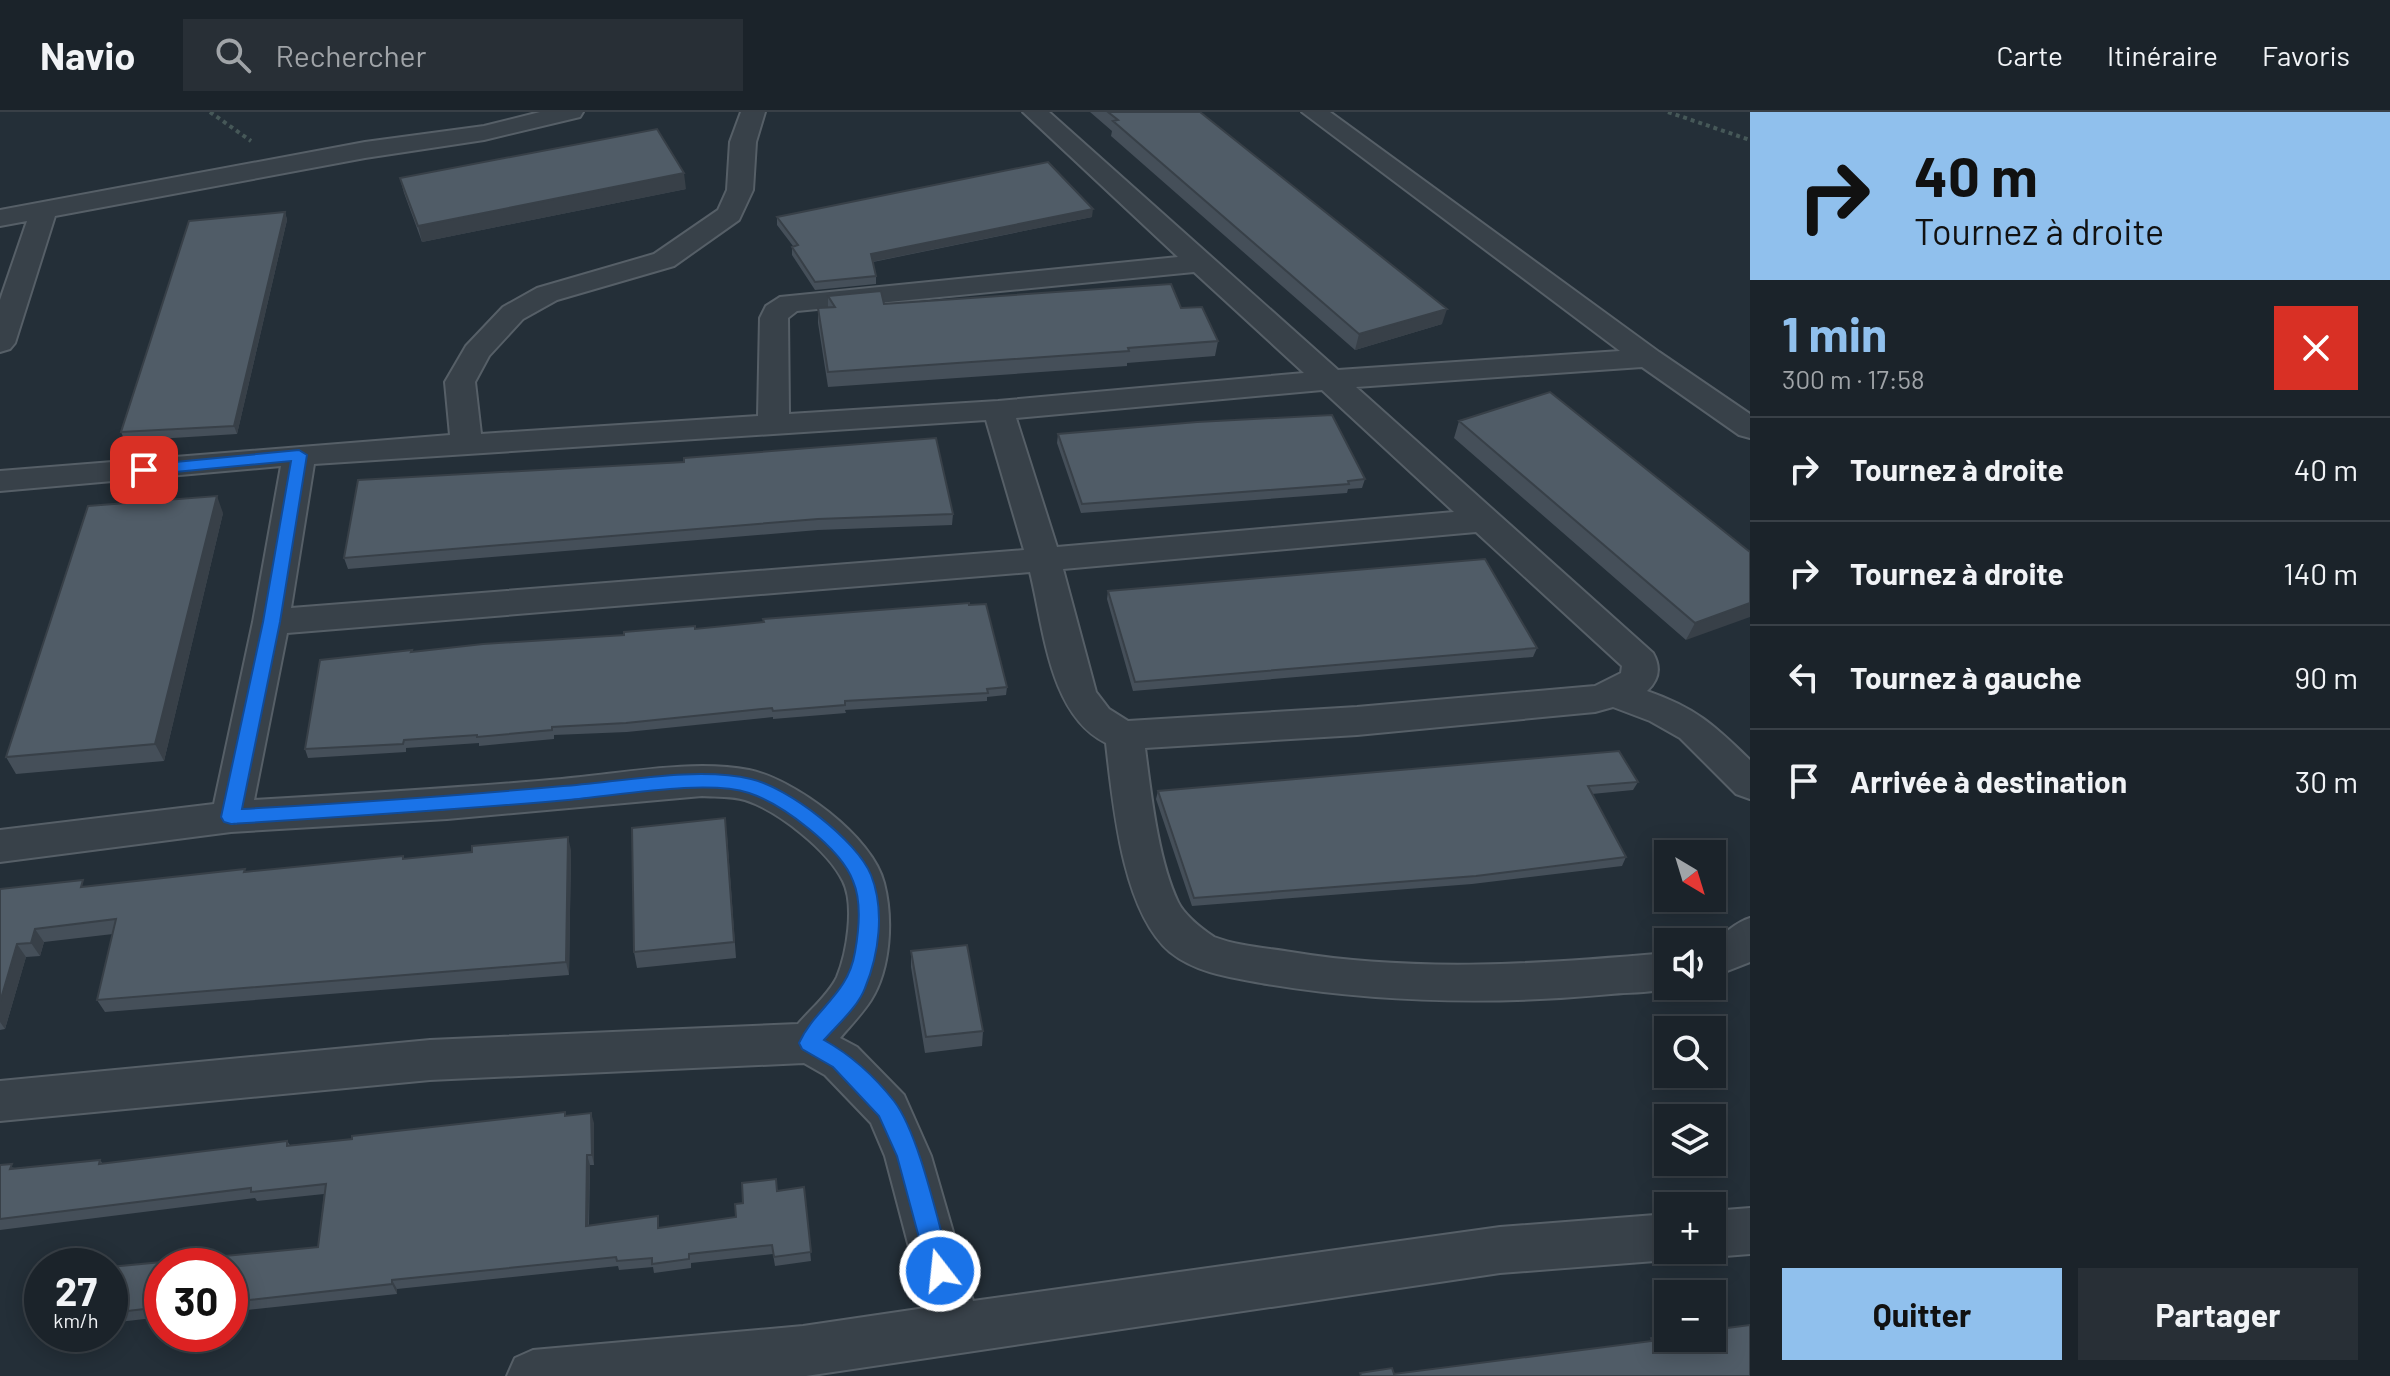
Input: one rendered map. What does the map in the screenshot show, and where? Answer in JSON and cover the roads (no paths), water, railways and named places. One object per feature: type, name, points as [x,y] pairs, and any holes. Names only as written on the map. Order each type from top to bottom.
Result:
[{"type":"street","points":[[0,218],[285,164],[484,133],[571,112]]},
{"type":"street","points":[[467,445],[460,382],[476,352],[513,313],[547,294],[664,260],[730,214],[740,190],[743,142],[753,112]]},
{"type":"street","points":[[998,410],[1043,557],[1078,692],[1088,712],[1105,726],[1124,735],[1357,721],[1595,699],[1615,694],[1639,677],[1640,662],[1035,112]]},
{"type":"street","points":[[1314,112],[1481,232],[1648,358],[1750,428]]},
{"type":"street","points":[[0,343],[43,212]]},
{"type":"street","points":[[773,425],[774,318],[776,312],[790,303],[1201,263]]},
{"type":"street","points":[[0,481],[299,455],[998,410],[1330,380],[1648,358]]},
{"type":"street","points":[[231,817],[271,622],[299,455]]},
{"type":"street","points":[[271,622],[844,577],[1043,557],[1261,542],[1484,520]]},
{"type":"street","points":[[1615,694],[1663,711],[1693,728],[1750,784]]},
{"type":"street","points":[[1124,735],[1135,821],[1160,911],[1184,939],[1199,949],[1221,958],[1334,977],[1427,984],[1558,981],[1654,972]]},
{"type":"street","points":[[0,846],[231,817],[447,804],[702,781],[749,785],[782,800],[824,829],[862,875],[869,904],[865,954],[855,988],[809,1043]]},
{"type":"street","points":[[1726,953],[1737,949],[1750,935]]},
{"type":"street","points":[[0,1101],[430,1060],[809,1043],[841,1061],[888,1110],[908,1156],[956,1329]]},
{"type":"street","points":[[1726,1233],[1750,1231]]},
{"type":"street","points":[[533,1376],[833,1362],[956,1329],[1500,1250],[1654,1238]]}]
